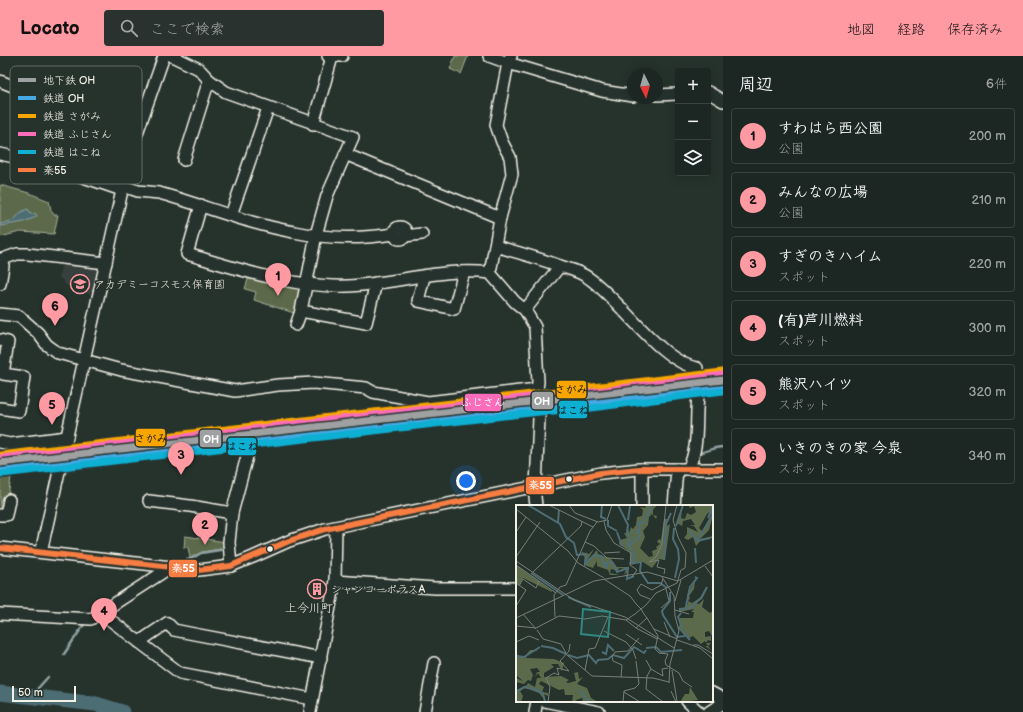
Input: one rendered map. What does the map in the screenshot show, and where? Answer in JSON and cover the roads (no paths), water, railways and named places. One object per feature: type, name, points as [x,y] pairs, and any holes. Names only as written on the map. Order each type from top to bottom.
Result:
[{"type":"street","points":[[142,119],[164,56]]},
{"type":"street","points":[[172,56],[198,69],[226,92],[353,137],[327,196],[316,235],[301,311],[296,324]]},
{"type":"street","points":[[313,124],[335,56]]},
{"type":"street","points":[[489,56],[509,60],[602,91],[627,95]]},
{"type":"street","points":[[490,273],[500,218],[512,174],[510,156],[502,142],[496,125],[509,60]]},
{"type":"street","points":[[184,160],[210,80]]},
{"type":"street","points":[[0,81],[10,85]]},
{"type":"street","points":[[663,95],[675,94]]},
{"type":"street","points":[[711,94],[723,101]]},
{"type":"street","points":[[231,215],[268,108]]},
{"type":"street","points":[[0,154],[10,156]]},
{"type":"street","points":[[345,154],[500,218]]},
{"type":"street","points":[[109,184],[122,188],[159,193],[293,232],[337,237],[422,234]]},
{"type":"street","points":[[41,552],[123,184]]},
{"type":"street","points":[[201,205],[187,254],[264,276],[306,284],[348,286],[464,272],[475,271],[490,273],[515,302],[524,310],[533,322],[536,331],[537,389],[539,409],[535,487],[536,505]]},
{"type":"street","points":[[495,246],[560,266],[589,278],[602,288],[666,352],[690,367],[697,368]]},
{"type":"street","points":[[0,284],[3,266],[0,260],[17,254],[106,263]]},
{"type":"street","points":[[524,310],[560,266]]},
{"type":"street","points":[[424,277],[418,301],[454,309],[464,272]]},
{"type":"street","points":[[301,311],[366,323],[376,283]]},
{"type":"street","points":[[0,314],[18,316],[38,333],[47,345],[58,353],[121,370],[235,391],[278,385],[314,383],[366,388],[373,392],[428,402],[537,389]]},
{"type":"street","points":[[0,340],[8,342],[3,374],[24,377],[19,411],[0,408]]},
{"type":"street","points":[[607,400],[723,385]]},
{"type":"street","points":[[688,469],[693,459],[698,435],[699,389]]},
{"type":"street","points":[[61,465],[251,441],[539,409]]},
{"type":"street","points":[[0,442],[10,444],[67,437]]},
{"type":"street","points":[[231,566],[230,542],[232,512],[251,441]]},
{"type":"street","points":[[0,548],[199,570],[231,566],[310,533],[601,473],[642,469],[723,469]]},
{"type":"street","points":[[642,469],[642,505]]},
{"type":"street","points":[[674,505],[677,469]]},
{"type":"street","points":[[0,515],[6,516],[9,500]]},
{"type":"street","points":[[149,501],[232,512]]},
{"type":"street","points":[[310,712],[335,581],[336,527]]},
{"type":"street","points":[[0,614],[91,619],[172,566]]},
{"type":"street","points":[[335,581],[435,588],[516,588]]},
{"type":"street","points":[[101,613],[180,673],[312,699]]},
{"type":"street","points":[[139,642],[167,623],[174,630],[321,658]]},
{"type":"street","points":[[425,712],[434,663]]},
{"type":"street","points":[[709,712],[720,705],[723,700],[713,694]]},
{"type":"street","points":[[535,712],[537,702]]},
{"type":"street","points":[[549,702],[599,712]]},
{"type":"street","points":[[688,702],[699,712]]},
{"type":"water","points":[[27,209],[33,215],[34,213],[37,215],[36,217],[24,222],[0,226],[0,224],[14,220],[20,213]]},
{"type":"waterway","points":[[698,453],[723,447]]},
{"type":"waterway","points":[[187,560],[201,553],[226,549]]},
{"type":"waterway","points":[[64,654],[85,623]]},
{"type":"waterway","points":[[30,697],[48,677]]},
{"type":"waterway","points":[[0,693],[96,704],[122,712]]},
{"type":"metro line","name":"OH","points":[[0,463],[723,380]]},
{"type":"rail line","name":"さがみ","points":[[0,455],[722,372]]},
{"type":"rail line","name":"ふじさん","points":[[0,458],[538,396],[582,393],[723,375]]},
{"type":"rail line","name":"OH","points":[[1,471],[723,388]]},
{"type":"rail line","name":"はこね","points":[[2,474],[539,412],[584,409],[723,391]]},
{"type":"place","name":"アカデミーコスモス保育園","points":[[80,284]]},
{"type":"place","name":"すわはら西公園","points":[[278,296]]},
{"type":"place","name":"いきのきの家 今泉","points":[[55,326]]},
{"type":"place","name":"熊沢ハイツ","points":[[52,425]]},
{"type":"place","name":"すぎのきハイム","points":[[181,475]]},
{"type":"place","name":"みんなの広場","points":[[205,545]]},
{"type":"place","name":"シャンコーポラスA","points":[[317,589]]},
{"type":"place","name":"(有)芦川燃料","points":[[104,631]]},
{"type":"district","name":"上今川町","points":[[309,608]]}]
